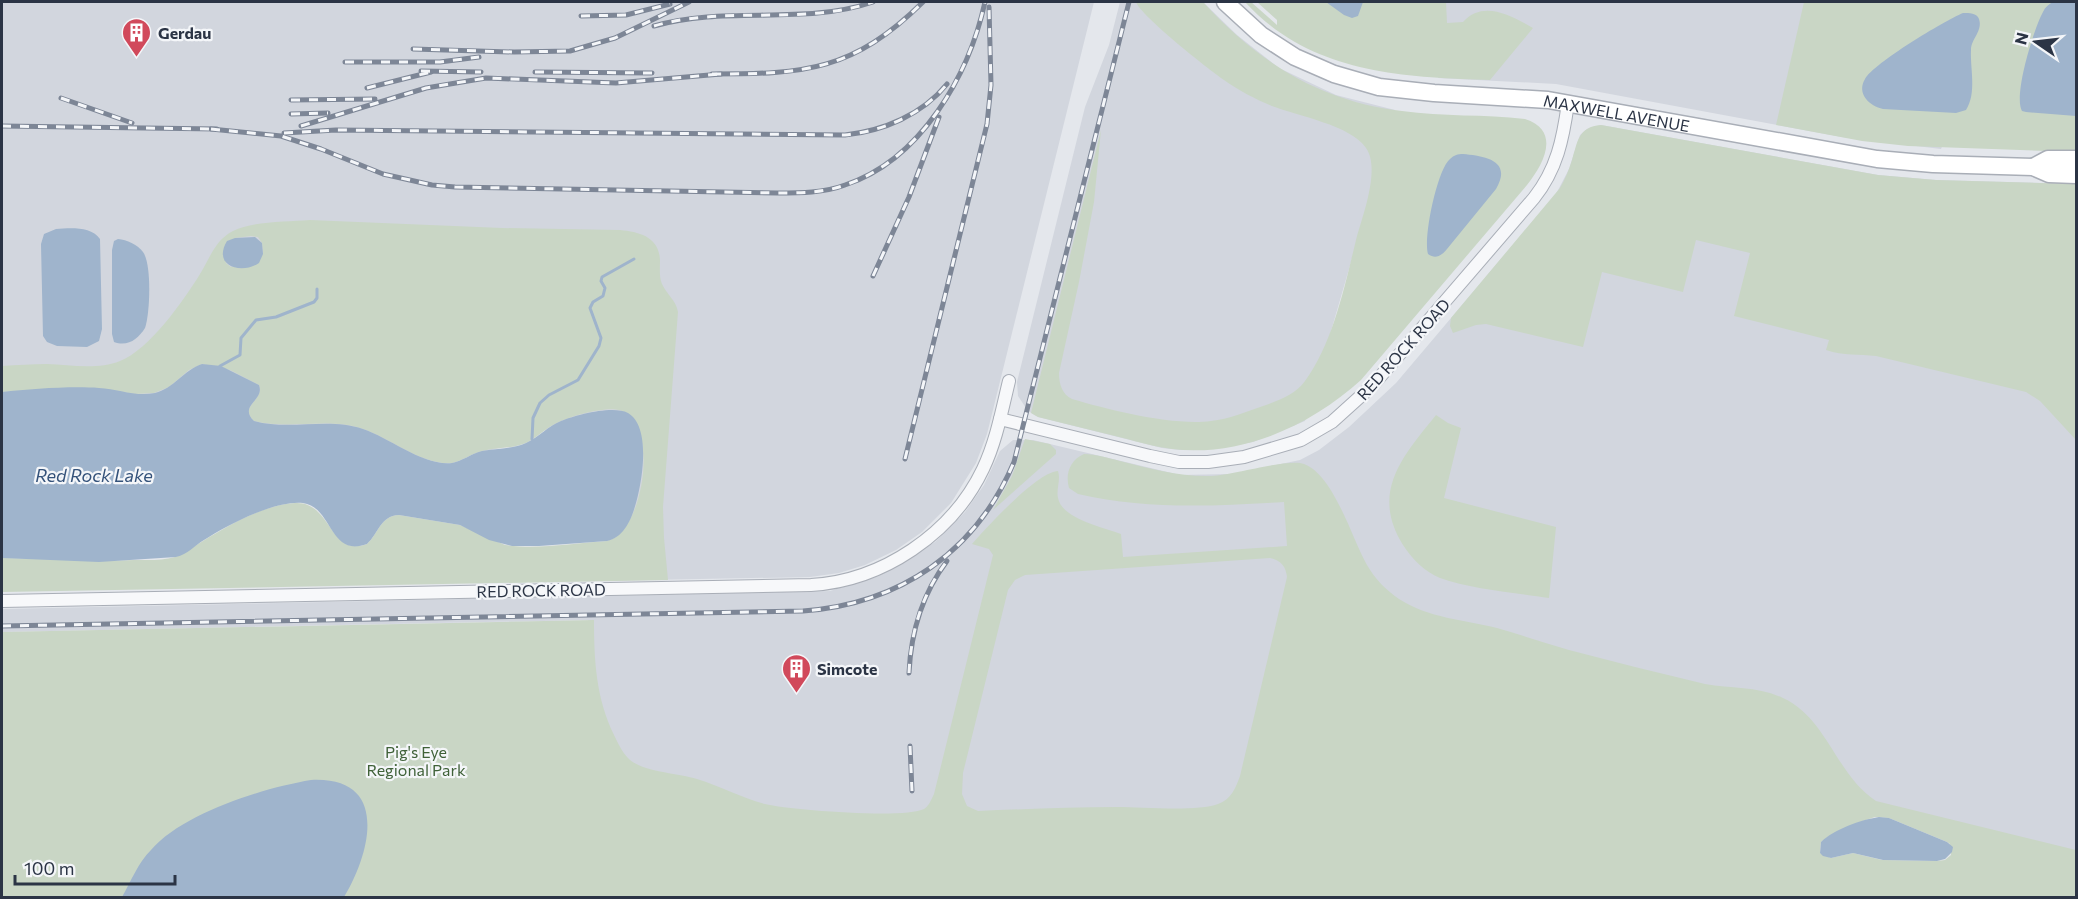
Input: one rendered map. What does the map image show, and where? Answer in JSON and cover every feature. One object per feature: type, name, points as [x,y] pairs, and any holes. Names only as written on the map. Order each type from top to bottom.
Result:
[{"type":"main road","name":"MAXWELL AVENUE","points":[[1225,2],[1251,26],[1282,49],[1319,68],[1379,87],[1568,103],[1876,159],[1933,164],[2033,167],[2049,174],[2076,175]]},
{"type":"main road","name":"MAXWELL AVENUE","points":[[2033,167],[2048,159],[2076,159]]},
{"type":"street","name":"RED ROCK ROAD","points":[[1000,419],[1179,462],[1208,462],[1244,457],[1282,447],[1310,436],[1343,413],[1378,381],[1542,189],[1557,159],[1568,103]]},
{"type":"street","name":"RED ROCK ROAD","points":[[2,601],[831,583],[853,578],[885,565],[915,548],[945,524],[966,498],[981,473],[1000,419],[1009,381]]},
{"type":"shaded area","points":[[2,2],[1094,2],[987,434],[976,463],[951,503],[922,532],[896,550],[865,565],[839,573],[810,577],[597,581],[607,541],[552,425],[527,442],[473,454],[452,463],[11,391],[2,392]]},
{"type":"shaded area","points":[[1120,2],[1203,2],[1237,35],[1279,68],[1336,95],[1395,110],[1305,421],[1253,442],[1215,449],[1162,448],[1038,417],[1028,411],[1018,396],[1017,382],[1085,107],[1109,45]]},
{"type":"shaded area","points":[[1438,2],[2004,2],[1941,149],[1842,137],[1556,84],[1438,78]]},
{"type":"shaded area","points":[[1601,125],[1878,175],[1936,180],[2076,184],[2076,854],[1861,801],[542,830],[588,620],[2,632],[2,609],[830,591],[879,576],[935,542],[965,512],[984,485],[1000,451],[1013,440],[1033,440],[1180,475],[1232,474],[1300,460],[1319,450],[1349,427],[1396,383],[1556,194],[1569,169],[1580,135],[1587,129]]},
{"type":"green space","points":[[1136,2],[1203,2],[1224,24],[1268,60],[1317,88],[1344,98],[1372,106],[1417,113],[1525,119],[1536,124],[1546,140],[1546,149],[1539,168],[1527,185],[1361,380],[1341,397],[1297,424],[1249,443],[1224,448],[1172,449],[1038,417],[1031,413],[1101,130],[1094,202],[1059,373],[1062,388],[1072,399],[1141,416],[1196,422],[1231,417],[1275,402],[1292,393],[1301,386],[1315,366],[1331,332],[1366,206],[1372,168],[1366,148],[1359,140],[1336,127],[1272,106],[1235,87],[1176,42],[1150,19]]},
{"type":"green space","points":[[1245,2],[1251,2],[1277,25],[1277,20],[1257,2],[1446,2],[1447,23],[1463,22],[1471,15],[1488,11],[1515,18],[1533,28],[1490,80],[1423,77],[1390,73],[1327,57],[1298,44],[1270,26]]},
{"type":"green space","points":[[1804,2],[2076,2],[2076,152],[1908,146],[1862,141],[1776,125]]},
{"type":"green space","points":[[1601,125],[1878,175],[1936,180],[2076,184],[2076,440],[2040,401],[2026,392],[1876,356],[1833,352],[1826,350],[1829,340],[1734,316],[1750,253],[1696,240],[1683,292],[1602,272],[1583,347],[1486,324],[1453,333],[1450,326],[1451,318],[1560,188],[1580,136],[1593,126]]},
{"type":"green space","points":[[310,220],[502,228],[620,230],[641,234],[652,241],[659,252],[662,284],[678,312],[663,507],[668,580],[2,592],[2,558],[101,561],[170,558],[182,554],[247,517],[271,508],[295,503],[307,505],[317,511],[337,537],[355,546],[367,544],[388,518],[399,515],[460,525],[505,545],[543,546],[607,541],[620,534],[630,519],[638,499],[643,477],[643,454],[640,434],[632,418],[619,410],[595,411],[576,416],[553,425],[521,445],[482,451],[459,461],[441,463],[418,456],[373,433],[350,426],[254,421],[249,411],[260,390],[259,385],[230,370],[202,364],[189,370],[169,387],[154,393],[135,394],[96,388],[2,392],[2,366],[103,365],[120,361],[131,355],[165,323],[193,285],[217,244],[227,235],[250,225]],"holes":[[[258,237],[262,243],[263,254],[231,267],[226,263],[235,238]]]},
{"type":"green space","points":[[1436,415],[1461,428],[1444,498],[1556,527],[1549,598],[1479,588],[1440,578],[1419,564],[1403,545],[1394,526],[1390,508],[1390,491],[1402,460]]},
{"type":"green space","points":[[1025,439],[1050,444],[1056,450],[1056,454],[993,510],[1012,476]]},
{"type":"green space","name":"Pig's Eye Regional Park","points":[[1084,454],[1093,455],[1166,472],[1200,476],[1222,475],[1286,463],[1304,464],[1315,470],[1333,494],[1361,554],[1374,575],[1399,599],[1447,618],[1497,628],[1569,650],[1705,684],[1774,694],[1798,707],[1810,719],[1851,777],[1876,801],[2076,850],[2076,897],[2,897],[2,632],[594,620],[596,664],[603,707],[620,747],[634,763],[697,779],[765,804],[821,811],[872,813],[913,812],[924,809],[929,805],[934,794],[993,555],[989,549],[972,544],[1038,480],[1058,471],[1058,498],[1061,505],[1075,517],[1121,534],[1123,557],[1287,546],[1284,502],[1155,505],[1078,494],[1069,488],[1068,478],[1072,464]],"holes":[[[1270,558],[1282,564],[1287,577],[1240,776],[1235,789],[1223,802],[1197,808],[1100,807],[978,811],[967,806],[962,794],[963,773],[1008,590],[1015,580],[1025,575]],[[1875,817],[1889,818],[1947,842],[1950,844],[1951,855],[1945,860],[1937,861],[1882,860],[1853,853],[1831,858],[1820,853],[1821,842],[1833,834]]]},
{"type":"water","points":[[1326,2],[1363,2],[1358,16],[1352,18]]},
{"type":"water","points":[[2053,2],[2076,2],[2076,116],[2026,112],[2022,111],[2020,103],[2022,77],[2035,32],[2044,10]]},
{"type":"water","points":[[1963,13],[1973,14],[1980,23],[1972,46],[1972,89],[1966,110],[1956,113],[1883,109],[1869,102],[1862,90],[1865,79],[1871,72],[1910,43]]},
{"type":"water","points":[[1463,154],[1494,161],[1501,172],[1500,179],[1496,189],[1447,249],[1441,255],[1434,257],[1428,254],[1427,246],[1429,220],[1436,190],[1440,176],[1450,159]]},
{"type":"water","points":[[56,229],[86,230],[100,239],[102,329],[99,341],[87,347],[57,346],[47,342],[43,336],[41,244],[44,234]]},
{"type":"water","points":[[255,237],[262,243],[263,254],[259,263],[252,267],[237,268],[226,262],[223,250],[227,241],[235,238]]},
{"type":"water","points":[[118,239],[138,247],[146,258],[148,267],[147,321],[139,336],[128,343],[114,342],[112,334],[112,250],[114,241]]},
{"type":"water","name":"Red Rock Lake","points":[[202,364],[221,366],[259,385],[260,390],[249,411],[254,421],[281,425],[350,426],[373,433],[418,456],[441,463],[459,461],[482,451],[521,445],[531,441],[556,423],[576,416],[604,410],[628,413],[640,428],[643,451],[642,475],[634,509],[620,535],[607,541],[512,546],[489,540],[460,525],[399,515],[388,518],[367,544],[355,546],[345,544],[338,538],[313,506],[292,503],[265,509],[238,521],[176,557],[99,562],[2,558],[2,392],[76,387],[141,394],[155,393],[167,388],[190,370]]},
{"type":"water","points":[[311,780],[336,782],[353,790],[363,803],[367,820],[366,839],[354,879],[344,897],[122,897],[146,855],[165,837],[183,825],[225,804],[270,789]]},
{"type":"water","points":[[1889,818],[1947,842],[1953,847],[1952,852],[1945,859],[1937,861],[1883,860],[1853,853],[1831,858],[1820,853],[1821,842],[1833,833],[1864,820]]},
{"type":"waterway","points":[[532,439],[533,418],[540,403],[549,395],[578,380],[599,346],[601,338],[590,308],[593,302],[603,296],[605,288],[601,281],[602,277],[634,259]]},
{"type":"waterway","points":[[220,366],[240,355],[241,338],[256,320],[276,317],[314,302],[317,298],[317,289]]},
{"type":"railway","points":[[413,49],[570,51],[615,38],[689,2]]},
{"type":"railway","points":[[654,26],[709,17],[819,13],[873,2]]},
{"type":"railway","points":[[712,74],[775,72],[826,64],[850,55],[874,42],[898,25],[923,2]]},
{"type":"railway","points":[[211,129],[281,136],[383,174],[432,185],[777,193],[820,191],[837,188],[872,173],[897,156],[918,135],[938,112],[954,85],[978,30],[985,2]]},
{"type":"railway","points":[[2,626],[803,611],[838,606],[872,597],[902,585],[931,568],[956,547],[979,522],[998,494],[1014,462],[1129,2]]},
{"type":"railway","points":[[581,16],[626,15],[670,4]]},
{"type":"railway","points":[[905,459],[987,124],[991,85],[989,7]]},
{"type":"railway","points":[[345,62],[440,62],[479,57]]},
{"type":"railway","points":[[421,71],[481,72]]},
{"type":"railway","points":[[367,88],[431,72]]},
{"type":"railway","points":[[535,72],[652,73]]},
{"type":"railway","points":[[301,126],[426,88],[486,78],[616,83],[721,74]]},
{"type":"railway","points":[[284,133],[336,130],[845,135],[873,130],[901,120],[926,104],[947,84]]},
{"type":"railway","points":[[61,98],[132,123]]},
{"type":"railway","points":[[291,100],[375,99]]},
{"type":"railway","points":[[291,114],[328,113]]},
{"type":"railway","points":[[873,276],[909,197],[939,117]]},
{"type":"railway","points":[[2,126],[217,129]]},
{"type":"railway","points":[[909,673],[912,642],[919,614],[931,587],[947,561]]},
{"type":"railway","points":[[910,746],[912,791]]},
{"type":"place","name":"Gerdau","points":[[137,58]]},
{"type":"place","name":"Simcote","points":[[796,694]]}]
